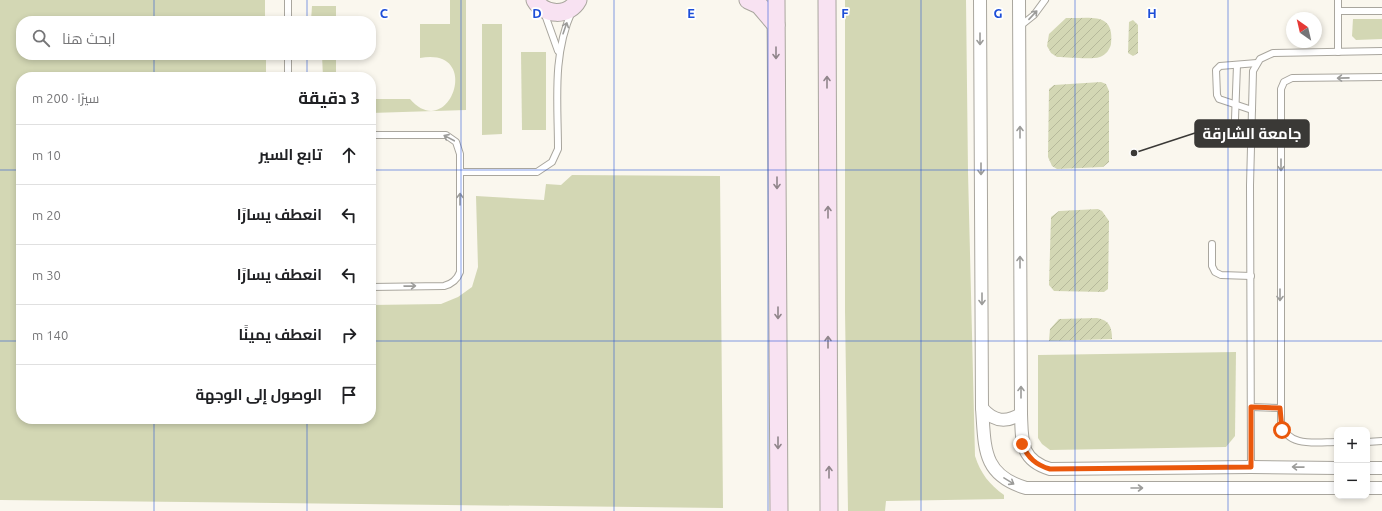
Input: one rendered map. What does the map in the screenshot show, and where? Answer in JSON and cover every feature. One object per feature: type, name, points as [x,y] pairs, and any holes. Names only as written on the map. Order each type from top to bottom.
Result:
[{"type":"street","points":[[748,0],[759,5],[776,25]]},
{"type":"street","points":[[776,0],[779,511]]},
{"type":"street","points":[[827,0],[829,511]]},
{"type":"street","points":[[980,0],[982,408],[985,452],[990,462],[1005,479],[1026,488],[1334,488]]},
{"type":"street","points":[[1019,0],[1021,414],[1022,444],[1026,453],[1032,461],[1050,469],[1251,467],[1334,468]]},
{"type":"street","points":[[538,4],[555,13],[568,10],[579,2]]},
{"type":"street","points":[[982,408],[988,415],[996,420],[1009,420],[1021,414]]},
{"type":"street","points":[[1370,468],[1382,468]]},
{"type":"street","points":[[1370,488],[1382,488]]},
{"type":"lane","points":[[288,0],[288,16]]},
{"type":"lane","points":[[1019,28],[1034,14],[1045,0]]},
{"type":"lane","points":[[1338,0],[1338,52]]},
{"type":"lane","points":[[460,172],[537,172],[552,162],[558,149],[559,52],[565,28],[579,2]]},
{"type":"lane","points":[[538,4],[552,29],[559,52]]},
{"type":"lane","points":[[1338,11],[1382,11]]},
{"type":"lane","points":[[1251,467],[1252,76],[1257,63],[1264,56],[1273,53],[1382,51]]},
{"type":"lane","points":[[288,60],[288,72]]},
{"type":"lane","points":[[1252,110],[1236,106],[1221,100],[1218,97],[1216,70],[1220,66],[1257,63]]},
{"type":"lane","points":[[1235,119],[1237,65]]},
{"type":"lane","points":[[1334,442],[1302,442],[1291,438],[1282,430],[1280,408],[1282,85],[1288,79],[1292,78],[1382,78]]},
{"type":"lane","points":[[376,135],[446,135],[451,138],[459,148],[460,172],[460,272],[458,277],[454,282],[444,286],[376,287]]},
{"type":"lane","points":[[1212,244],[1212,266],[1215,272],[1221,275],[1251,276]]},
{"type":"lane","points":[[1251,407],[1280,408]]},
{"type":"lane","points":[[1370,442],[1382,441]]},
{"type":"green space","points":[[0,0],[265,0],[265,16],[16,16],[16,60],[266,60],[266,72],[16,72],[16,424],[376,424],[376,305],[441,304],[458,297],[472,287],[478,267],[476,196],[544,200],[546,184],[561,185],[572,175],[720,176],[723,508],[0,500]]},
{"type":"green space","points":[[450,0],[466,0],[466,110],[376,113],[376,99],[410,99],[424,110],[437,110],[447,103],[454,91],[455,78],[451,66],[440,58],[420,58],[420,24],[450,24]]},
{"type":"green space","points":[[845,0],[966,0],[968,172],[975,456],[983,473],[990,483],[1004,495],[1004,499],[886,501],[885,511],[848,511],[845,311]]},
{"type":"green space","points":[[312,6],[336,6],[336,16],[311,16]]},
{"type":"green space","points":[[1066,18],[1091,18],[1099,19],[1105,22],[1109,26],[1111,33],[1111,44],[1107,52],[1100,57],[1091,58],[1057,57],[1051,53],[1047,46],[1049,34]]},
{"type":"green space","points":[[1353,19],[1382,19],[1382,39],[1356,40],[1352,36]]},
{"type":"green space","points":[[1133,20],[1138,25],[1138,53],[1133,56],[1128,53],[1129,22]]},
{"type":"green space","points":[[482,24],[502,24],[502,134],[482,135]]},
{"type":"green space","points":[[521,52],[546,52],[546,130],[522,130]]},
{"type":"green space","points":[[322,60],[336,60],[336,72],[323,72]]},
{"type":"green space","points":[[1101,82],[1106,84],[1109,91],[1109,162],[1103,167],[1057,169],[1052,166],[1048,157],[1049,89],[1054,85]]},
{"type":"green space","points":[[1098,209],[1102,211],[1109,221],[1108,289],[1104,292],[1054,291],[1049,285],[1051,217],[1059,211]]},
{"type":"green space","points":[[1097,318],[1107,322],[1111,331],[1112,339],[1049,341],[1050,329],[1059,319]]},
{"type":"green space","points":[[1236,352],[1235,436],[1226,447],[1050,450],[1042,444],[1038,438],[1038,355]]},
{"type":"place","name":"جامعة الشارقة","points":[[1134,153]]},
{"type":"route","points":[[1022,444],[1032,461],[1050,469],[1251,467],[1251,407],[1280,408],[1282,430]]}]
